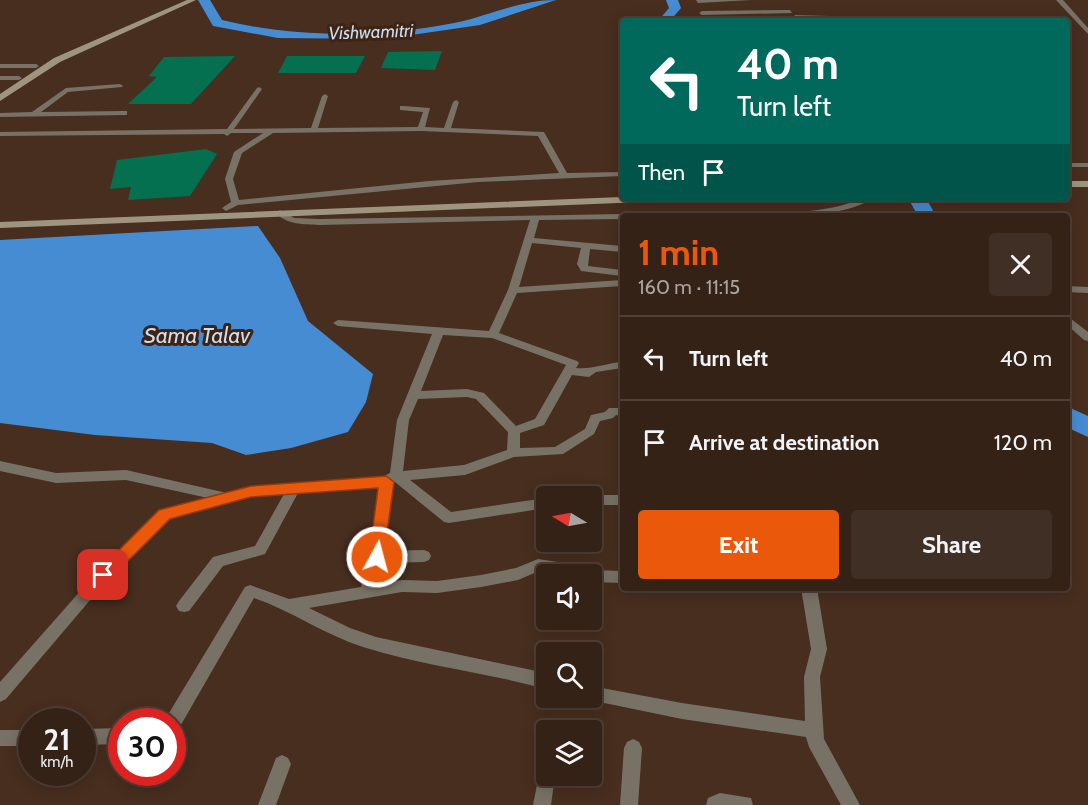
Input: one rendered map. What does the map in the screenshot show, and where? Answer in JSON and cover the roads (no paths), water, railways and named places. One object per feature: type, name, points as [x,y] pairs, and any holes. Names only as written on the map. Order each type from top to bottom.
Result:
[{"type":"main road","points":[[0,90],[57,60],[148,20],[179,0]]},
{"type":"main road","points":[[0,98],[36,66],[138,18],[193,0]]},
{"type":"main road","points":[[138,18],[148,20]]},
{"type":"main road","points":[[1070,178],[1088,177]]},
{"type":"main road","points":[[1070,184],[1088,184]]},
{"type":"main road","points":[[6,221],[231,205],[620,193]]},
{"type":"main road","points":[[6,221],[620,200]]},
{"type":"street","points":[[697,1],[748,0]]},
{"type":"street","points":[[1059,0],[1088,33]]},
{"type":"street","points":[[1069,0],[1088,20]]},
{"type":"street","points":[[697,1],[702,4],[703,18]]},
{"type":"street","points":[[784,6],[796,18]]},
{"type":"street","points":[[702,13],[790,12]]},
{"type":"street","points":[[0,66],[36,66]]},
{"type":"street","points":[[0,80],[18,81]]},
{"type":"street","points":[[34,114],[69,89],[120,86]]},
{"type":"street","points":[[229,132],[259,89]]},
{"type":"street","points":[[314,129],[325,96]]},
{"type":"street","points":[[447,129],[456,102]]},
{"type":"street","points":[[403,108],[427,110],[421,129]]},
{"type":"street","points":[[0,115],[124,113]]},
{"type":"street","points":[[456,130],[314,129],[270,132],[238,152],[229,179],[231,205],[564,174],[620,174]]},
{"type":"street","points":[[0,136],[456,130],[541,134],[564,174]]},
{"type":"street","points":[[1070,165],[1088,165]]},
{"type":"street","points":[[795,213],[854,208],[863,201]]},
{"type":"street","points":[[280,213],[284,217],[319,222],[620,216]]},
{"type":"street","points":[[493,335],[513,290],[536,217]]},
{"type":"street","points":[[530,240],[620,249]]},
{"type":"street","points":[[586,246],[582,264],[584,269],[620,273]]},
{"type":"street","points":[[513,290],[620,283]]},
{"type":"street","points":[[1070,289],[1088,290]]},
{"type":"street","points":[[1070,322],[1088,338]]},
{"type":"street","points":[[338,323],[493,335],[573,363],[540,422],[514,431]]},
{"type":"street","points":[[367,591],[377,557],[403,420],[439,331]]},
{"type":"street","points":[[569,370],[589,373],[593,369],[620,365]]},
{"type":"street","points":[[413,395],[467,393],[480,396],[514,431],[513,453]]},
{"type":"street","points":[[0,694],[103,575],[165,514],[251,492],[465,470],[513,453],[558,451],[590,431],[594,418],[609,416],[613,411],[620,412]]},
{"type":"street","points":[[0,466],[56,478],[126,475],[225,498]]},
{"type":"street","points":[[391,479],[449,518],[536,505]]},
{"type":"street","points":[[184,606],[218,561],[260,550],[294,488]]},
{"type":"street","points":[[602,500],[620,500]]},
{"type":"street","points":[[377,557],[424,555]]},
{"type":"street","points":[[291,605],[402,586],[437,587],[459,584],[518,574],[536,566]]},
{"type":"street","points":[[602,576],[620,577]]},
{"type":"street","points":[[181,708],[250,591],[291,605],[374,644],[500,668],[536,678]]},
{"type":"street","points":[[809,591],[819,649],[812,677],[815,741],[851,805]]},
{"type":"street","points":[[602,696],[682,711],[813,730]]},
{"type":"street","points":[[0,738],[18,738]]},
{"type":"street","points":[[630,805],[633,748]]},
{"type":"street","points":[[267,805],[282,764]]},
{"type":"street","points":[[542,805],[545,786]]},
{"type":"street","points":[[715,805],[720,802],[744,805]]},
{"type":"water","name":"Sama Talav","points":[[258,226],[280,258],[308,321],[373,374],[366,402],[348,432],[291,448],[246,455],[212,443],[95,435],[0,423],[0,240]]},
{"type":"waterway","name":"Vishwamitri","points":[[204,0],[217,23],[246,30],[313,37],[384,35],[451,27],[480,21],[507,10],[550,0]]},
{"type":"waterway","name":"Vishwamitri","points":[[667,18],[675,8],[672,0]]},
{"type":"waterway","name":"Vishwamitri","points":[[919,201],[925,213]]},
{"type":"waterway","name":"Vishwamitri","points":[[1070,417],[1088,428]]}]
